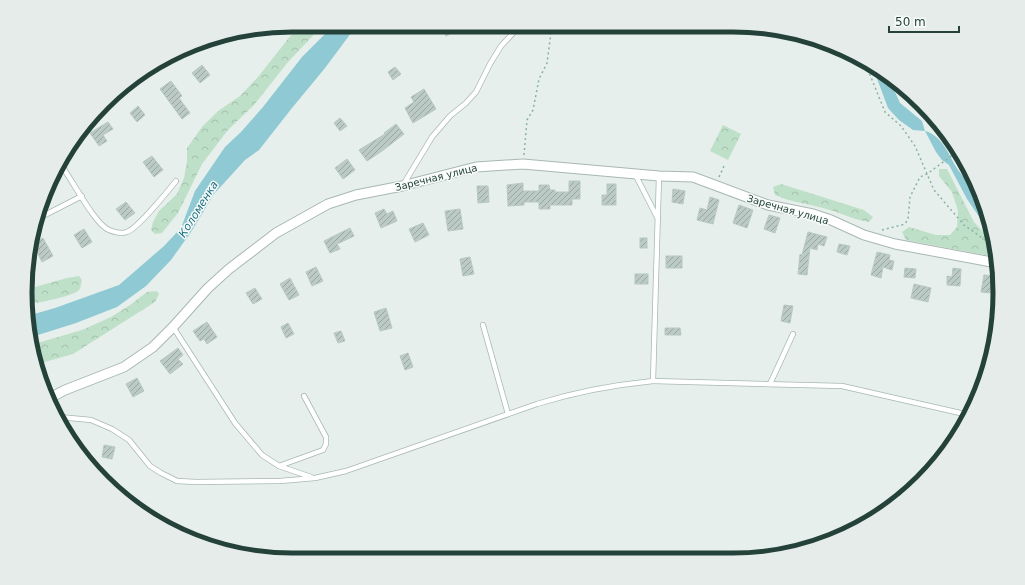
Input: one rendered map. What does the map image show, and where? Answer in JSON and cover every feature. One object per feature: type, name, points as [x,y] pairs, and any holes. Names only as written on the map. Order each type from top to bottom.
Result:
[{"type":"street","name":"Заречная улица","points":[[53,395],[124,367],[153,347],[208,288],[229,269],[276,233],[328,204],[356,195],[402,186],[476,167],[523,164],[659,176],[693,177],[768,205],[813,214],[831,220],[864,235],[895,244],[991,262]]},
{"type":"lane","points":[[402,186],[432,137],[450,116],[466,103],[476,92],[501,46],[513,32]]},
{"type":"lane","points":[[64,167],[98,222],[108,230],[117,233],[127,232],[136,226],[176,181]]},
{"type":"lane","points":[[635,174],[658,218]]},
{"type":"lane","points":[[653,381],[659,176]]},
{"type":"lane","points":[[44,216],[82,196]]},
{"type":"lane","points":[[483,325],[508,414]]},
{"type":"lane","points":[[173,327],[235,423],[262,455],[279,466],[315,478]]},
{"type":"lane","points":[[770,384],[793,334]]},
{"type":"lane","points":[[64,417],[92,420],[129,440],[150,466],[161,473],[178,480],[196,482],[280,481],[315,478],[346,471],[569,394],[620,384],[653,381],[842,386],[963,414]]},
{"type":"lane","points":[[279,466],[323,450],[326,444],[326,437],[304,396]]},
{"type":"path","points":[[523,164],[527,120],[533,110],[539,79],[547,63],[551,32]]},
{"type":"path","points":[[868,70],[885,112],[902,126],[915,146],[934,190],[964,225],[988,242]]},
{"type":"path","points":[[864,235],[905,224],[908,219],[910,197],[920,177],[927,174],[953,154]]},
{"type":"path","points":[[716,186],[724,166]]},
{"type":"green space","points":[[293,32],[316,32],[288,62],[254,105],[228,130],[202,164],[178,213],[162,233],[155,234],[151,230],[153,222],[159,211],[177,194],[184,178],[187,162],[187,148],[202,127],[218,111],[240,96],[258,77]]},
{"type":"green space","points":[[723,125],[741,134],[728,160],[710,151]]},
{"type":"green space","points":[[939,169],[947,169],[974,222],[986,235],[991,256],[906,240],[902,232],[909,227],[936,235],[950,235],[957,227],[958,211],[952,192],[939,176]]},
{"type":"green space","points":[[781,184],[864,210],[873,217],[869,222],[864,221],[823,208],[782,198],[775,195],[773,187]]},
{"type":"green space","points":[[79,276],[82,280],[80,289],[70,295],[33,303],[32,288]]},
{"type":"green space","points":[[157,291],[159,294],[155,302],[73,354],[42,363],[37,343],[82,330],[111,317],[147,292]]},
{"type":"water","name":"Коломенка","points":[[327,32],[352,32],[259,150],[245,160],[214,194],[191,232],[171,260],[146,286],[117,307],[76,323],[36,335],[33,314],[55,308],[119,285],[164,246],[181,228],[195,191],[225,147],[241,132],[263,107],[302,57]]},
{"type":"water","points":[[876,75],[894,89],[900,103],[922,121],[925,131],[913,130],[899,120],[888,108]]},
{"type":"water","points":[[925,131],[936,137],[941,142],[958,170],[968,183],[983,223],[967,199],[949,165],[942,160]]},
{"type":"building","points":[[444,32],[453,32],[446,36]]},
{"type":"building","points":[[202,65],[210,75],[200,83],[192,73]]},
{"type":"building","points":[[395,67],[401,74],[393,80],[388,72]]},
{"type":"building","points":[[171,81],[182,96],[179,98],[190,113],[182,119],[160,89]]},
{"type":"building","points":[[424,89],[436,109],[413,123],[405,108],[414,102],[411,97]]},
{"type":"building","points":[[138,106],[145,115],[137,122],[130,113]]},
{"type":"building","points":[[340,118],[347,126],[340,131],[334,123]]},
{"type":"building","points":[[108,122],[113,129],[103,135],[107,141],[99,146],[90,133]]},
{"type":"building","points":[[396,124],[404,134],[367,161],[359,150],[385,134],[384,133]]},
{"type":"building","points":[[152,156],[163,170],[154,177],[143,162]]},
{"type":"building","points":[[347,159],[355,170],[343,179],[335,168]]},
{"type":"building","points":[[569,181],[580,181],[580,199],[572,199],[572,205],[550,205],[550,209],[539,209],[539,202],[524,202],[524,205],[508,206],[507,185],[523,183],[523,191],[539,191],[539,185],[549,185],[550,190],[555,190],[555,192],[569,192]]},
{"type":"building","points":[[607,184],[616,184],[616,205],[602,205],[602,195],[607,195]]},
{"type":"building","points":[[477,186],[488,186],[489,202],[478,203]]},
{"type":"building","points":[[673,189],[685,191],[683,204],[672,202]]},
{"type":"building","points":[[710,197],[719,200],[713,224],[697,220],[700,208],[707,210]]},
{"type":"building","points":[[126,202],[135,213],[125,220],[116,209]]},
{"type":"building","points":[[739,205],[753,210],[747,228],[733,223]]},
{"type":"building","points":[[384,209],[387,214],[393,211],[397,221],[381,228],[375,213]]},
{"type":"building","points":[[460,209],[463,229],[448,231],[445,211]]},
{"type":"building","points":[[769,215],[780,218],[775,233],[764,229]]},
{"type":"building","points":[[423,223],[429,235],[415,242],[409,229]]},
{"type":"building","points":[[350,228],[354,236],[337,244],[340,249],[330,253],[324,241]]},
{"type":"building","points":[[84,229],[92,242],[82,248],[74,235]]},
{"type":"building","points":[[808,232],[827,237],[824,246],[818,244],[817,250],[810,248],[807,275],[798,274],[800,254],[802,255]]},
{"type":"building","points":[[43,238],[53,256],[42,262],[36,249],[37,242]]},
{"type":"building","points":[[640,238],[647,238],[647,248],[640,248]]},
{"type":"building","points":[[839,244],[850,246],[847,255],[837,252]]},
{"type":"building","points":[[877,252],[890,255],[889,260],[894,261],[892,270],[883,267],[881,278],[871,275]]},
{"type":"building","points":[[666,256],[682,256],[682,268],[666,268]]},
{"type":"building","points":[[470,257],[474,274],[463,276],[460,259]]},
{"type":"building","points":[[316,267],[323,281],[312,286],[306,272]]},
{"type":"building","points":[[905,268],[916,269],[915,278],[904,277]]},
{"type":"building","points":[[953,268],[961,269],[960,286],[947,285],[947,276],[952,277]]},
{"type":"building","points":[[635,274],[648,274],[648,284],[635,284]]},
{"type":"building","points":[[984,275],[992,276],[991,293],[981,292]]},
{"type":"building","points":[[290,278],[299,295],[289,300],[280,284]]},
{"type":"building","points":[[914,284],[931,288],[928,302],[911,298]]},
{"type":"building","points":[[255,288],[262,299],[253,304],[246,293]]},
{"type":"building","points":[[784,305],[793,306],[790,323],[781,321]]},
{"type":"building","points":[[386,308],[392,328],[380,331],[374,312]]},
{"type":"building","points":[[207,322],[217,337],[207,344],[204,339],[200,341],[193,331]]},
{"type":"building","points":[[288,323],[294,334],[286,338],[281,327]]},
{"type":"building","points":[[665,328],[680,328],[681,335],[665,335]]},
{"type":"building","points":[[341,331],[345,341],[338,343],[334,333]]},
{"type":"building","points":[[178,348],[183,355],[178,359],[183,364],[170,374],[160,361]]},
{"type":"building","points":[[408,353],[413,367],[405,370],[400,356]]},
{"type":"building","points":[[137,378],[144,391],[133,397],[126,384]]},
{"type":"building","points":[[104,445],[115,447],[112,459],[102,457]]}]
